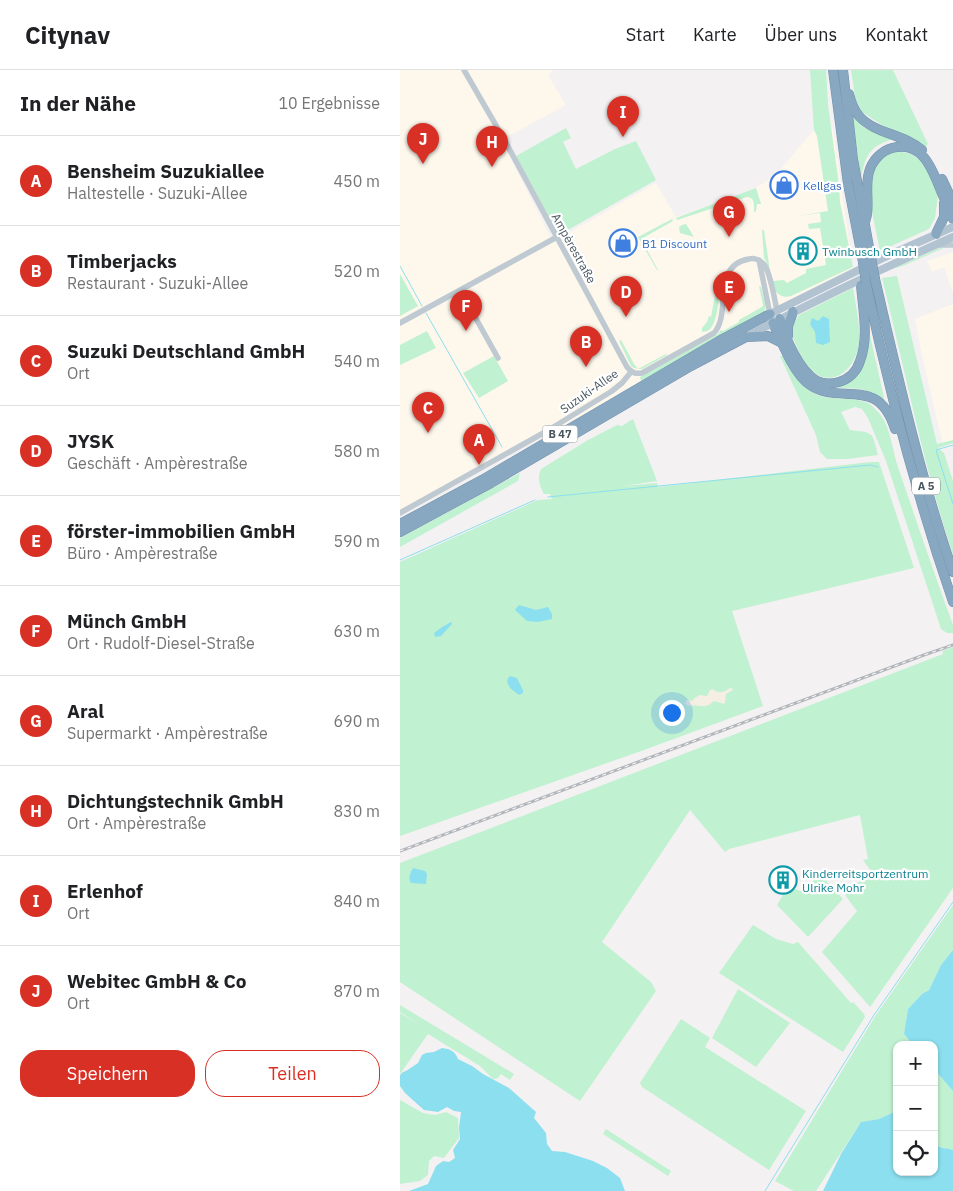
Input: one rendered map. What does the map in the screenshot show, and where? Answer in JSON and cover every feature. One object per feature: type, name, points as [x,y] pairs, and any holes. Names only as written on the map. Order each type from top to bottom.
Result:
[{"type":"highway","points":[[746,337],[768,336],[785,342],[803,367],[821,383],[842,381],[849,377],[860,364],[863,354],[868,282],[864,261],[856,252],[858,242],[848,184],[833,70]]},
{"type":"highway","name":"A 5","points":[[842,70],[864,225],[864,261],[884,360],[907,456],[953,602]]},
{"type":"highway","points":[[843,80],[854,109],[860,116],[877,128],[916,144],[925,152],[932,161],[950,197],[953,219]]},
{"type":"highway","points":[[864,225],[867,214],[869,173],[873,163],[884,151],[893,148],[903,147],[923,155],[950,197]]},
{"type":"highway","points":[[936,234],[944,217],[944,206],[950,197]]},
{"type":"highway","name":"A 5","points":[[868,282],[927,490],[953,572]]},
{"type":"highway","points":[[785,342],[788,326],[794,312]]},
{"type":"highway","points":[[775,317],[802,378],[811,386],[825,392],[864,395],[875,400],[886,410],[893,422],[899,442],[907,456]]},
{"type":"highway","name":"B 47","points":[[400,524],[482,480],[719,341],[775,317]]},
{"type":"highway","name":"B 47","points":[[400,532],[491,483],[683,371],[746,337]]},
{"type":"main road","name":"B 47","points":[[746,337],[775,317],[839,279],[953,227]]},
{"type":"main road","name":"B 47","points":[[775,317],[794,312],[953,236]]},
{"type":"street","name":"Ampèrestraße","points":[[464,70],[631,372]]},
{"type":"street","points":[[400,323],[557,237]]},
{"type":"street","points":[[933,245],[953,245]]},
{"type":"street","points":[[631,372],[636,374],[642,373],[714,333],[718,326],[727,274],[736,263],[753,258],[759,260],[775,317]]},
{"type":"street","points":[[460,290],[498,358]]},
{"type":"street","name":"Suzuki-Allee","points":[[400,513],[547,431],[612,391],[631,372]]},
{"type":"shaded area","points":[[400,70],[552,70],[553,72],[548,75],[566,105],[501,140],[553,242],[656,183],[676,217],[747,193],[767,181],[780,170],[814,130],[833,129],[853,269],[400,515]]},
{"type":"shaded area","points":[[953,252],[953,293],[944,267],[932,272],[927,261]]},
{"type":"shaded area","points":[[953,304],[953,442],[943,445],[915,319]]},
{"type":"green space","points":[[810,70],[826,70],[828,105],[840,202],[853,267],[791,296],[784,297],[775,291],[773,281],[784,280],[787,283],[806,273],[806,269],[826,265],[820,228],[809,229],[808,224],[821,222],[820,213],[798,216],[828,211],[817,136],[814,130]]},
{"type":"green space","points":[[851,70],[893,70],[928,144],[925,147],[882,125],[862,112],[855,97]]},
{"type":"green space","points":[[852,113],[863,127],[893,139],[879,145],[870,152],[861,178]]},
{"type":"green space","points":[[566,128],[571,138],[563,142],[576,169],[615,149],[636,141],[656,180],[559,235],[516,156]]},
{"type":"green space","points":[[898,151],[911,154],[922,161],[938,196],[935,218],[929,229],[880,251],[869,188],[875,165],[885,155]]},
{"type":"green space","points":[[756,188],[761,204],[757,204],[756,211],[754,212],[753,200],[747,197],[677,220],[676,218]]},
{"type":"green space","points":[[672,219],[673,221],[641,239],[657,270],[638,237]]},
{"type":"green space","points":[[686,224],[694,237],[680,233],[679,227]]},
{"type":"green space","points":[[762,230],[764,230],[772,285],[764,258]]},
{"type":"green space","points":[[948,246],[905,265],[889,270],[890,268]]},
{"type":"green space","points":[[400,274],[418,306],[400,316]]},
{"type":"green space","points":[[897,276],[937,444],[953,440],[953,443],[938,448],[944,453],[953,481],[953,555],[923,452],[882,278]]},
{"type":"green space","points":[[717,280],[721,284],[715,320],[710,329],[702,332],[702,328],[709,316],[711,317],[717,285],[714,285]]},
{"type":"green space","points":[[759,286],[761,287],[766,305],[764,313],[641,381],[640,377],[718,334],[721,330],[723,331],[739,322],[739,320],[762,307]]},
{"type":"green space","points":[[853,288],[859,328],[859,342],[856,355],[853,362],[843,373],[831,378],[821,376],[809,368],[801,355],[792,335],[793,325],[799,315]]},
{"type":"green space","points":[[867,322],[885,402],[877,395],[861,389],[827,387],[848,383],[853,379]]},
{"type":"green space","points":[[427,331],[436,348],[400,365],[400,345]]},
{"type":"green space","points":[[621,340],[638,369],[631,366],[619,341]]},
{"type":"green space","points":[[666,354],[667,355],[642,369],[638,369]]},
{"type":"green space","points":[[494,356],[508,381],[479,398],[463,373]]},
{"type":"green space","points":[[780,356],[785,356],[802,383],[815,394],[830,398],[854,399],[868,403],[883,419],[953,625],[953,633],[947,633],[941,629],[886,461],[868,418],[862,409],[855,407],[841,412],[850,430],[868,433],[873,437],[878,455],[847,459],[827,459],[820,452],[816,435]]},
{"type":"green space","points":[[633,419],[657,481],[623,486],[657,483],[658,487],[879,462],[914,568],[732,611],[763,706],[400,836],[400,562],[538,500],[552,499],[550,494],[544,494],[540,484],[539,476],[541,469],[588,440],[617,425],[622,426]]},
{"type":"green space","points":[[520,473],[518,481],[400,547],[400,538]]},
{"type":"green space","points":[[953,647],[953,888],[870,1007],[822,952],[857,911],[845,895],[871,871],[863,860],[868,859],[860,815],[729,849],[725,852],[690,810],[602,942],[651,982],[656,991],[580,1101],[400,982],[400,863],[943,654],[942,651]]},
{"type":"green space","points":[[818,872],[843,899],[808,937],[777,905],[786,890],[794,888],[800,891],[807,889]]},
{"type":"green space","points":[[953,905],[953,950],[941,965],[929,990],[922,994],[908,1009],[904,1034],[910,1041],[893,1041],[893,1113],[879,1119],[861,1122],[816,1191],[794,1191],[775,1181],[876,1015]]},
{"type":"green space","points":[[753,925],[776,939],[793,944],[798,942],[851,1003],[853,1002],[864,1014],[865,1017],[843,1052],[719,973]]},
{"type":"green space","points":[[738,989],[790,1023],[756,1067],[712,1038]]},
{"type":"green space","points":[[400,1005],[514,1074],[510,1080],[501,1074],[498,1078],[493,1079],[480,1066],[428,1034],[400,1074],[400,1013],[420,1025],[400,1012]]},
{"type":"green space","points":[[681,1019],[710,1038],[705,1047],[806,1111],[769,1170],[642,1087],[640,1083]]},
{"type":"green space","points":[[938,1074],[953,1091],[953,1150],[939,1147]]},
{"type":"green space","points":[[400,1100],[423,1113],[435,1115],[446,1112],[458,1118],[459,1138],[444,1158],[434,1156],[429,1161],[428,1175],[420,1181],[400,1184]]},
{"type":"green space","points":[[606,1129],[671,1171],[668,1176],[603,1134]]},
{"type":"sand","points":[[731,687],[733,690],[726,694],[724,704],[714,701],[707,706],[688,706],[685,703],[687,700],[692,701],[699,696],[707,696],[712,689],[722,692]]},
{"type":"water","points":[[823,316],[829,319],[830,342],[823,345],[816,343],[815,332],[810,324],[812,318],[818,321]]},
{"type":"water","points":[[519,605],[536,610],[548,607],[552,614],[552,619],[538,622],[527,621],[515,610]]},
{"type":"water","points":[[451,622],[452,624],[441,636],[435,637],[434,633]]},
{"type":"water","points":[[510,676],[517,678],[523,693],[519,695],[510,688],[507,682]]},
{"type":"water","points":[[413,868],[425,871],[427,874],[426,884],[411,883],[410,875]]},
{"type":"water","points":[[953,950],[953,1091],[938,1074],[938,1041],[910,1041],[904,1034],[908,1009],[922,994],[929,990],[941,965]]},
{"type":"water","points":[[442,1048],[452,1051],[458,1059],[509,1088],[536,1112],[534,1118],[546,1133],[547,1144],[552,1151],[565,1152],[593,1161],[607,1168],[620,1178],[625,1191],[409,1191],[428,1184],[436,1166],[443,1161],[449,1162],[455,1158],[453,1150],[460,1139],[461,1112],[447,1107],[438,1112],[424,1110],[400,1086],[400,1075],[403,1072],[418,1063],[422,1055]]},
{"type":"water","points":[[893,1113],[893,1176],[938,1176],[938,1146],[953,1150],[953,1191],[823,1191],[841,1154],[861,1122],[879,1119]]},
{"type":"waterway","points":[[400,266],[422,306]]},
{"type":"waterway","points":[[426,313],[502,447]]},
{"type":"waterway","points":[[953,445],[936,450],[953,504]]},
{"type":"waterway","points":[[548,497],[870,465],[878,467]]},
{"type":"waterway","points":[[400,560],[535,500]]},
{"type":"waterway","points":[[765,1191],[874,1015],[953,902]]},
{"type":"railway","points":[[400,851],[953,645]]},
{"type":"place","name":"Erlenhof","points":[[623,137]]},
{"type":"place","name":"Webitec GmbH & Co","points":[[423,164]]},
{"type":"place","name":"Dichtungstechnik GmbH","points":[[492,167]]},
{"type":"place","name":"Kellgas","points":[[784,185]]},
{"type":"place","name":"Aral","points":[[729,237]]},
{"type":"place","name":"B1 Discount","points":[[623,243]]},
{"type":"place","name":"Twinbusch GmbH","points":[[803,251]]},
{"type":"place","name":"förster-immobilien GmbH","points":[[729,312]]},
{"type":"place","name":"JYSK","points":[[626,317]]},
{"type":"place","name":"Münch GmbH","points":[[466,331]]},
{"type":"place","name":"Timberjacks","points":[[586,367]]},
{"type":"place","name":"Suzuki Deutschland GmbH","points":[[428,433]]},
{"type":"place","name":"Bensheim Suzukiallee","points":[[479,465]]},
{"type":"place","name":"Kinderreitsportzentrum Ulrike Mohr","points":[[783,880]]}]
